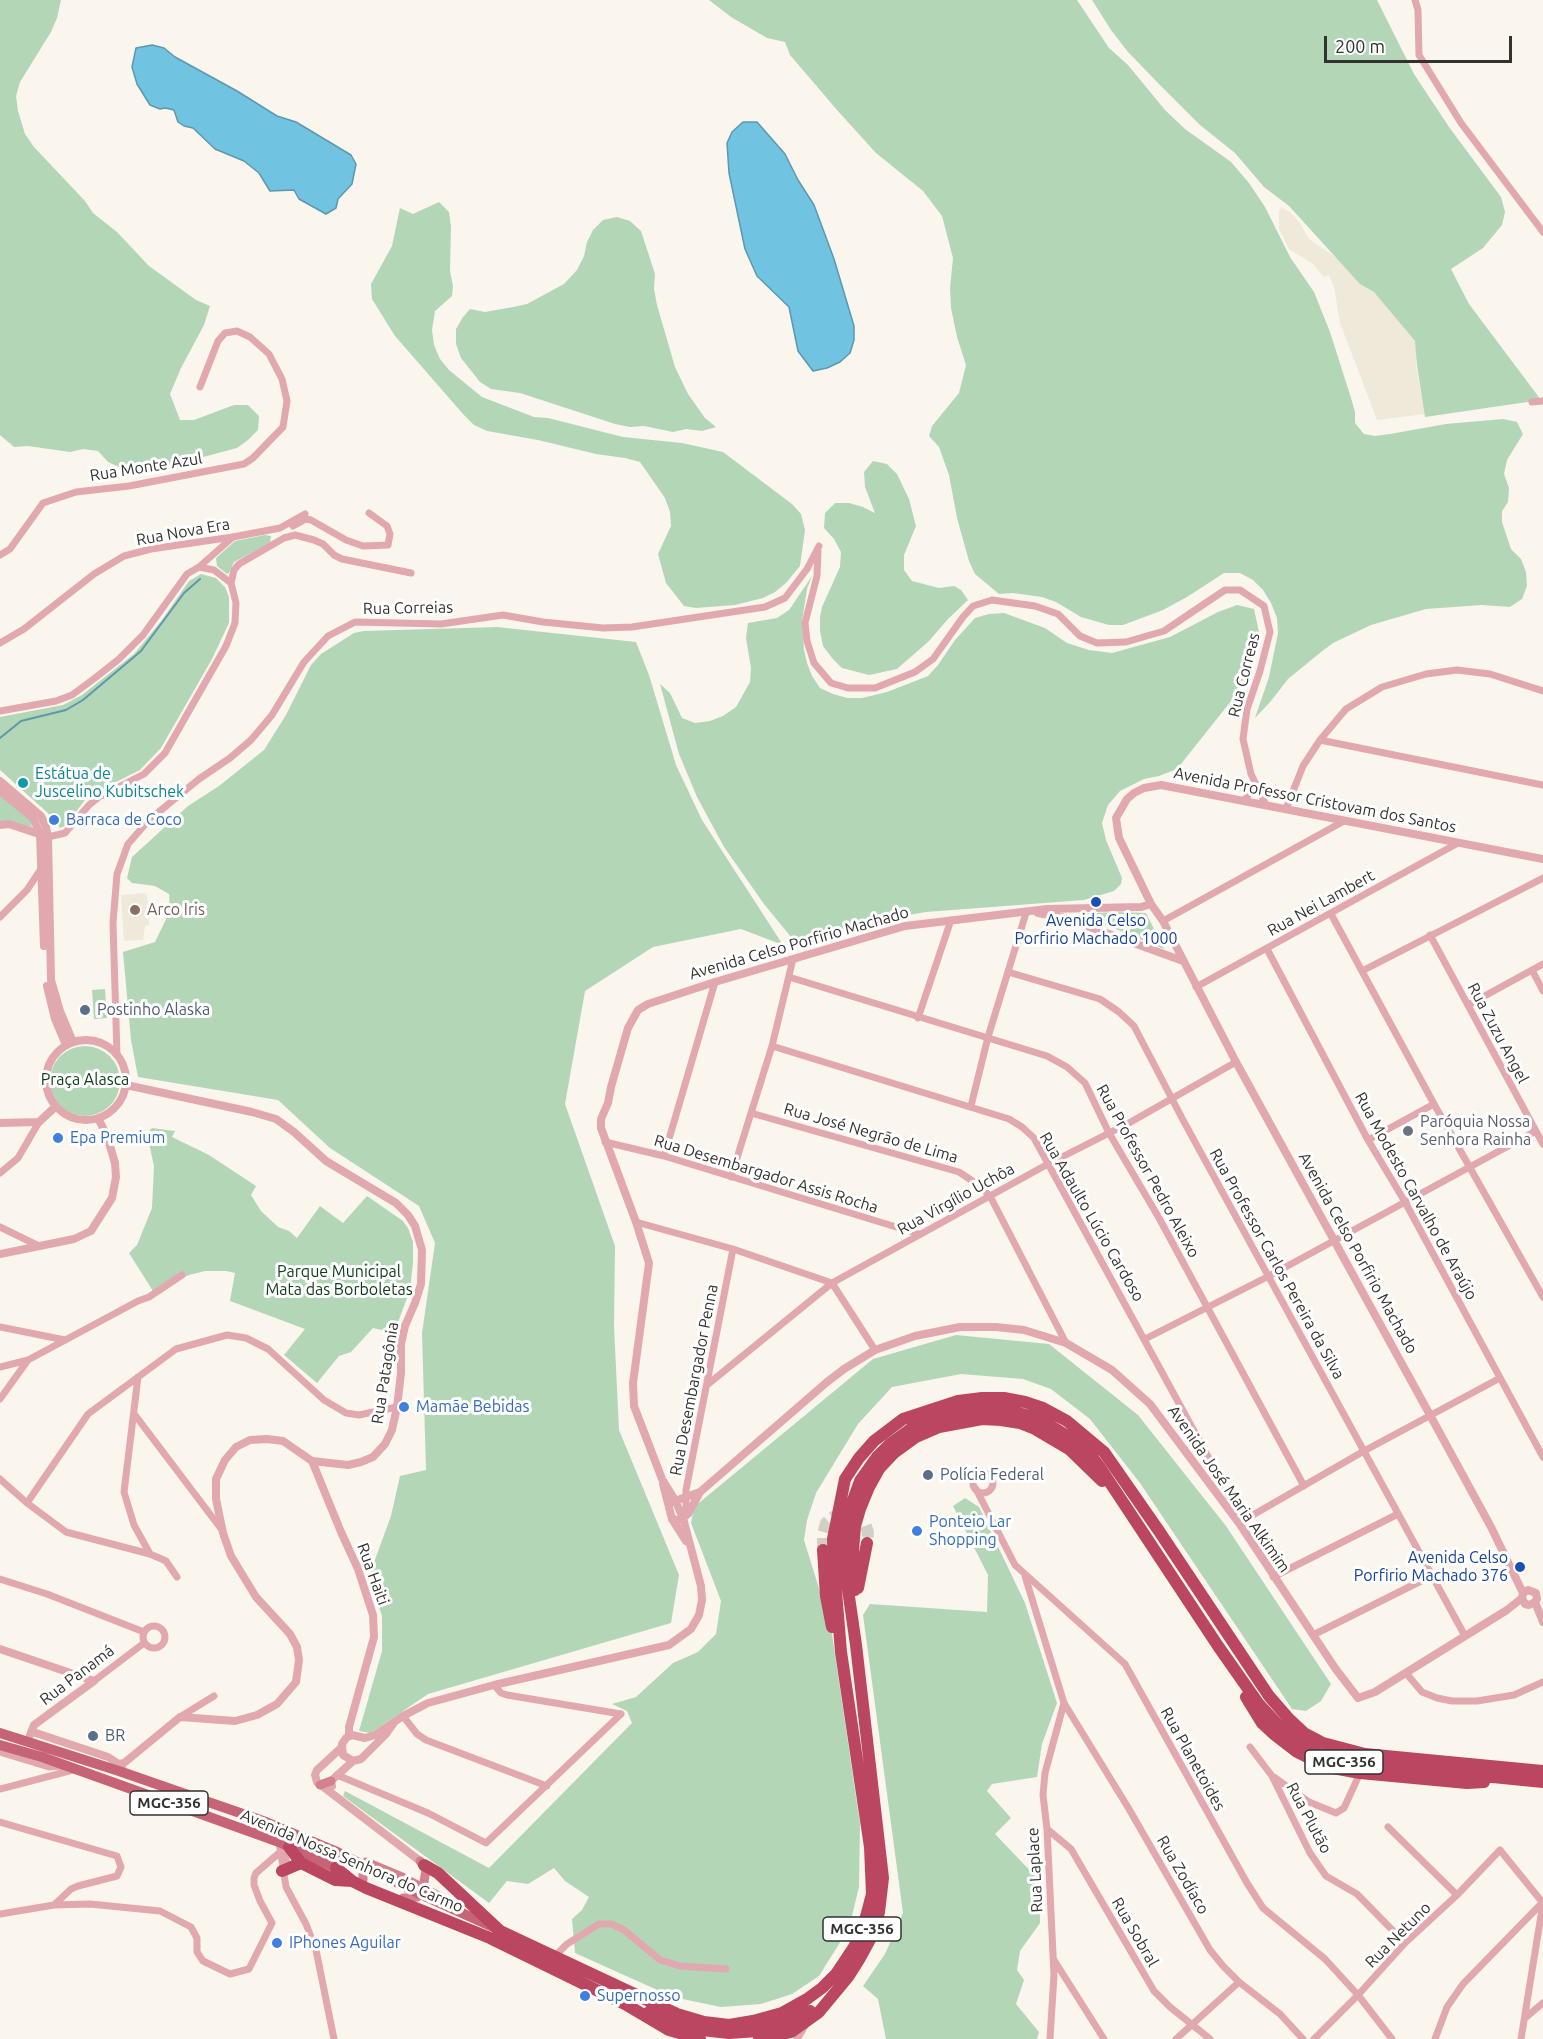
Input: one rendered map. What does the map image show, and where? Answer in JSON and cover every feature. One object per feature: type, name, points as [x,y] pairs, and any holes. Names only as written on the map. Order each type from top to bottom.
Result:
[{"type":"highway","name":"MGC-356","points":[[336,1868],[407,1906],[555,1956],[677,2014],[704,2022],[729,2025],[753,2021],[782,2013],[807,2000],[836,1974],[854,1947],[869,1910],[872,1894],[872,1872],[865,1810],[844,1680],[834,1567],[833,1539],[845,1479],[874,1441],[903,1419],[958,1401],[982,1398],[1004,1398],[1044,1408],[1067,1421],[1104,1452],[1269,1696],[1304,1733],[1323,1743],[1365,1754],[1543,1771]]},
{"type":"highway","name":"MGC-356","points":[[495,1934],[625,2004],[702,2030],[729,2033],[758,2031],[787,2023],[809,2012],[834,1992],[848,1977],[872,1936],[879,1912],[883,1878],[844,1562],[844,1538],[849,1511],[860,1481],[877,1457],[890,1444],[912,1428],[958,1411],[976,1408],[1000,1408],[1040,1419],[1068,1436],[1093,1458],[1258,1703],[1281,1728],[1297,1741],[1318,1754],[1342,1762],[1543,1782]]},
{"type":"highway","points":[[856,1645],[853,1551],[855,1526],[869,1487],[879,1468],[894,1453],[916,1437],[939,1427],[992,1419],[1035,1429],[1068,1449],[1128,1510]]},
{"type":"highway","points":[[856,1598],[867,1543]]},
{"type":"highway","points":[[823,1550],[826,1596],[844,1680]]},
{"type":"highway","points":[[1218,1646],[1251,1707],[1275,1735],[1297,1752],[1317,1762],[1355,1777],[1467,1783],[1518,1780]]},
{"type":"highway","points":[[282,1848],[302,1863],[335,1880],[357,1881]]},
{"type":"highway","points":[[282,1871],[302,1863]]},
{"type":"highway","points":[[422,1863],[438,1873],[495,1934]]},
{"type":"highway","points":[[766,2039],[791,2032],[813,2016],[834,1992]]},
{"type":"highway","points":[[625,2004],[669,2031],[700,2039]]},
{"type":"main road","name":"Avenida Nossa Senhora do Carmo","points":[[0,1733],[29,1737],[266,1822],[408,1881],[422,1891]]},
{"type":"main road","name":"Avenida Nossa Senhora do Carmo","points":[[0,1745],[69,1768],[336,1868]]},
{"type":"main road","points":[[320,1785],[334,1778]]},
{"type":"main road","points":[[408,1881],[418,1875],[422,1863]]},
{"type":"main road","points":[[403,1898],[411,1899],[422,1891],[427,1875],[422,1863]]},
{"type":"main road","points":[[357,1881],[368,1865]]},
{"type":"main road","name":"MGC-356","points":[[368,1865],[422,1891],[495,1934]]},
{"type":"main road","name":"Avenida Nossa Senhora do Carmo","points":[[357,1881],[495,1934]]},
{"type":"street","points":[[1415,0],[1418,10],[1419,55],[1461,123],[1543,232]]},
{"type":"street","name":"Rua Monte Azul","points":[[0,555],[10,549],[43,503],[76,492],[148,483],[244,464],[254,458],[283,427],[287,401],[282,379],[270,354],[250,336],[237,332],[225,333],[218,341],[200,387]]},
{"type":"street","points":[[1532,402],[1543,401]]},
{"type":"street","points":[[295,535],[292,524],[306,519],[346,540],[363,546],[388,545],[390,534],[387,526],[369,513]]},
{"type":"street","name":"Rua Nova Era","points":[[0,643],[24,629],[94,574],[124,556],[151,549],[280,528],[292,524],[305,514]]},
{"type":"street","points":[[280,528],[284,538]]},
{"type":"street","points":[[0,825],[9,824],[44,836],[65,833],[99,796],[144,774],[165,753],[226,646],[235,623],[236,603],[231,584],[234,570],[239,564],[284,538],[295,535],[323,544],[334,555],[342,559],[411,573]]},
{"type":"street","points":[[0,711],[56,701],[72,695],[119,659],[143,635],[188,574],[233,537]]},
{"type":"street","name":"Rua Correas","points":[[819,546],[817,576],[805,623],[807,641],[814,663],[831,683],[848,688],[875,688],[915,672],[933,659],[963,616],[973,606],[992,600],[1035,606],[1058,614],[1080,636],[1097,643],[1126,642],[1164,631],[1225,590],[1240,590],[1264,606],[1270,632],[1247,709],[1243,739],[1255,785],[1266,805]]},
{"type":"street","name":"Rua Correias","points":[[117,1055],[113,923],[117,874],[128,844],[149,820],[199,778],[230,758],[251,740],[272,715],[304,662],[328,636],[355,622],[441,624],[503,615],[603,628],[632,627],[765,607],[785,598],[807,569],[819,546]]},
{"type":"street","points":[[199,567],[214,570],[231,584]]},
{"type":"street","points":[[1286,808],[1303,766],[1320,740],[1346,710],[1382,687],[1426,674],[1457,670],[1490,674],[1543,691]]},
{"type":"street","points":[[1320,740],[1543,784]]},
{"type":"street","points":[[0,781],[41,816],[46,827],[41,887],[45,980],[55,1018],[70,1044]]},
{"type":"street","name":"Avenida Professor Cristovam dos Santos","points":[[1151,904],[1119,838],[1116,818],[1127,799],[1144,788],[1161,785],[1543,859]]},
{"type":"street","points":[[1244,801],[1255,785]]},
{"type":"street","points":[[0,791],[33,818],[44,836],[51,980],[70,1044]]},
{"type":"street","points":[[1163,921],[1344,821]]},
{"type":"street","name":"Rua Nei Lambert","points":[[1196,987],[1458,843]]},
{"type":"street","points":[[0,917],[27,890],[42,868]]},
{"type":"street","points":[[1362,971],[1543,878]]},
{"type":"street","points":[[27,890],[33,886],[41,887]]},
{"type":"street","name":"Avenida Celso Porfirio Machado","points":[[605,1142],[601,1128],[604,1101],[611,1087],[632,1019],[638,1010],[648,1004],[905,926],[1047,909],[1141,907],[1151,904],[1163,921],[1236,1062],[1508,1560],[1532,1596],[1541,1618]]},
{"type":"street","points":[[971,1106],[988,1036],[1029,912]]},
{"type":"street","name":"Avenida Celso Porfirio Machado","points":[[1029,912],[1065,918],[1183,961]]},
{"type":"street","points":[[1331,914],[1434,1104],[1543,1297]]},
{"type":"street","points":[[918,1018],[951,920]]},
{"type":"street","name":"Rua Zuzu Angel","points":[[1430,935],[1543,1144]]},
{"type":"street","name":"Rua Modesto Carvalho de Araújo","points":[[1267,949],[1368,1140],[1405,1202],[1543,1457]]},
{"type":"street","points":[[731,1178],[772,1046],[793,959]]},
{"type":"street","points":[[1468,1005],[1543,964]]},
{"type":"street","points":[[1532,970],[1543,991]]},
{"type":"street","name":"Rua Professor Carlos Pereira da Silva","points":[[1008,972],[1100,999],[1134,1026],[1465,1636]]},
{"type":"street","name":"Rua Professor Pedro Aleixo","points":[[789,977],[918,1018],[988,1036],[1047,1056],[1067,1067],[1085,1083],[1109,1133],[1159,1218],[1304,1486]]},
{"type":"street","points":[[664,1156],[715,982]]},
{"type":"street","points":[[91,1040],[101,1043],[117,1055],[123,1064],[126,1085],[117,1106],[98,1118],[83,1120],[75,1119],[56,1106],[47,1085],[47,1073],[50,1062],[57,1053],[70,1044],[91,1040]]},
{"type":"street","name":"Rua Adaulto Lúcio Cardoso","points":[[772,1046],[1009,1119],[1034,1138],[1235,1506],[1239,1523]]},
{"type":"street","name":"Rua Virgílio Uchôa","points":[[707,1385],[832,1283],[1048,1164],[1173,1099],[1236,1062]]},
{"type":"street","name":"Rua Patagônia","points":[[126,1085],[276,1119],[294,1131],[326,1161],[396,1203],[415,1226],[422,1250],[421,1284],[405,1326],[397,1407],[392,1430],[385,1444],[373,1456],[348,1465],[312,1461],[283,1442],[250,1440],[236,1447],[225,1460],[216,1479],[216,1499],[223,1533],[231,1556],[256,1597],[290,1634],[297,1647],[299,1660],[296,1682],[276,1704],[256,1715],[235,1721],[180,1717]]},
{"type":"street","points":[[1368,1140],[1434,1104]]},
{"type":"street","points":[[0,1173],[18,1158],[39,1122],[56,1106]]},
{"type":"street","name":"Rua José Negrão de Lima","points":[[751,1113],[959,1172],[977,1184],[990,1196],[1066,1343]]},
{"type":"street","points":[[0,1254],[74,1239],[91,1231],[112,1198],[116,1177],[115,1163],[107,1136],[98,1118]]},
{"type":"street","points":[[0,1123],[39,1122]]},
{"type":"street","points":[[1145,1339],[1207,1309],[1536,1131]]},
{"type":"street","points":[[605,1142],[649,1263],[632,1396],[637,1418],[662,1479],[670,1514],[690,1546]]},
{"type":"street","name":"Rua Desembargador Assis Rocha","points":[[605,1142],[664,1156],[919,1234]]},
{"type":"street","points":[[636,1222],[733,1249],[832,1283],[875,1350]]},
{"type":"street","points":[[0,1227],[39,1246]]},
{"type":"street","name":"Rua Desembargador Penna","points":[[684,1517],[733,1249]]},
{"type":"street","points":[[0,1367],[28,1360],[149,1297],[182,1275]]},
{"type":"street","points":[[0,1327],[65,1340]]},
{"type":"street","name":"Avenida José Maria Alkimim","points":[[684,1517],[700,1492],[827,1382],[875,1350],[907,1338],[960,1327],[1024,1330],[1066,1343],[1112,1371],[1150,1404],[1239,1523],[1358,1698],[1375,1692],[1406,1673]]},
{"type":"street","points":[[27,1503],[88,1414],[176,1349],[227,1335],[246,1338],[268,1349],[324,1400],[346,1413],[359,1415],[397,1407]]},
{"type":"street","points":[[0,1399],[28,1360]]},
{"type":"street","points":[[138,1377],[124,1492],[134,1525],[150,1554]]},
{"type":"street","points":[[1239,1523],[1364,1451],[1500,1378]]},
{"type":"street","points":[[135,1415],[223,1533]]},
{"type":"street","name":"Rua Haiti","points":[[312,1461],[358,1569],[373,1615],[374,1637],[349,1727],[349,1736]]},
{"type":"street","points":[[0,1479],[27,1503],[66,1532],[150,1554],[166,1561],[177,1577]]},
{"type":"street","points":[[361,1738],[375,1735],[428,1703],[494,1685],[657,1648],[679,1640],[691,1629],[699,1615],[702,1600],[698,1572],[684,1517],[662,1479]]},
{"type":"street","name":"Rua Planetoides","points":[[976,1489],[1015,1565],[1125,1664],[1263,1908],[1325,1959],[1358,1995],[1392,2039]]},
{"type":"street","name":"Avenida José Maria Alkimim","points":[[675,1500],[700,1492]]},
{"type":"street","points":[[670,1514],[670,1503],[675,1500]]},
{"type":"street","points":[[670,1514],[678,1520],[684,1517]]},
{"type":"street","points":[[1274,1577],[1398,1514]]},
{"type":"street","name":"Rua Zodíaco","points":[[1025,1575],[1064,1703],[1129,1809],[1210,1950],[1239,1982],[1280,2014],[1303,2039]]},
{"type":"street","points":[[1313,1635],[1433,1575]]},
{"type":"street","points":[[0,1579],[57,1598],[144,1632]]},
{"type":"street","points":[[1532,1596],[1406,1673],[1422,1692],[1452,1701],[1477,1701],[1514,1695],[1543,1682]]},
{"type":"street","points":[[150,1627],[157,1627],[163,1632],[164,1640],[157,1648],[149,1648],[144,1643],[144,1632],[150,1627]]},
{"type":"street","name":"Rua Panamá","points":[[29,1737],[34,1725],[144,1643]]},
{"type":"street","points":[[0,1649],[94,1681]]},
{"type":"street","points":[[334,1778],[428,1813],[486,1843],[621,1714],[507,1695],[501,1693],[494,1685]]},
{"type":"street","points":[[123,1762],[180,1717],[214,1696]]},
{"type":"street","name":"Rua Laplace","points":[[1050,2039],[1053,1958],[1047,1829],[1043,1795],[1045,1773],[1064,1703]]},
{"type":"street","points":[[403,1716],[417,1734],[426,1740],[547,1786]]},
{"type":"street","points":[[334,1778],[353,1761],[361,1759],[393,1724]]},
{"type":"street","points":[[366,1752],[366,1744],[361,1738],[356,1735],[349,1736],[341,1748],[315,1773],[315,1780],[422,1863]]},
{"type":"street","name":"Avenida Nossa Senhora do Carmo","points":[[29,1737],[123,1762],[128,1770],[142,1779]]},
{"type":"street","name":"Rua Plutão","points":[[1250,1747],[1272,1776],[1310,1853],[1326,1876],[1357,1894],[1405,1943]]},
{"type":"street","points":[[341,1748],[343,1755],[353,1761]]},
{"type":"street","name":"Avenida Nossa Senhora do Carmo","points":[[0,1752],[49,1767],[69,1768]]},
{"type":"street","points":[[0,1789],[69,1768]]},
{"type":"street","points":[[1272,1776],[1310,1802],[1336,1813],[1344,1808],[1355,1777]]},
{"type":"street","points":[[334,1778],[337,1797]]},
{"type":"street","points":[[0,1822],[117,1856],[121,1868],[117,1876],[71,1889],[54,1905]]},
{"type":"street","points":[[1388,1827],[1458,1895]]},
{"type":"street","name":"Rua Sobral","points":[[1047,1829],[1071,1849],[1154,1991],[1210,2039]]},
{"type":"street","points":[[0,1914],[54,1905],[90,1904],[160,1911],[191,1927],[197,1938],[196,1952],[203,1961],[230,1974],[249,1969],[272,1923],[254,1886],[254,1878],[256,1873],[282,1848],[287,1863],[282,1871]]},
{"type":"street","name":"Rua Netuno","points":[[1314,2039],[1405,1943],[1458,1895],[1500,1850],[1543,1902]]},
{"type":"street","points":[[267,1864],[282,1871],[291,1899],[312,1936],[334,2039]]},
{"type":"street","points":[[1521,2039],[1543,1902]]},
{"type":"street","points":[[1435,2039],[1447,2007],[1463,1984],[1543,1902]]},
{"type":"street","points":[[555,1956],[567,1944],[599,1924],[611,1924],[624,1930],[660,1960],[681,1966],[726,1969]]},
{"type":"street","points":[[1053,1958],[1104,2039]]},
{"type":"street","points":[[1176,2039],[1239,1982]]},
{"type":"street","points":[[1525,2018],[1543,2003]]},
{"type":"street","points":[[797,2039],[813,2016]]},
{"type":"shaded area","points":[[1281,207],[1290,212],[1300,223],[1309,239],[1337,258],[1362,283],[1378,295],[1417,344],[1416,365],[1425,414],[1377,420],[1340,323],[1334,287],[1329,275],[1324,277],[1313,264],[1289,249],[1279,229]]},
{"type":"shaded area","name":"Arco Iris","points":[[144,893],[147,895],[149,925],[145,926],[143,940],[124,941],[121,895]]},
{"type":"green space","points":[[0,0],[61,0],[51,32],[20,82],[16,96],[25,134],[93,213],[117,232],[149,266],[196,300],[210,306],[204,325],[170,394],[180,420],[194,420],[234,405],[248,405],[259,416],[258,430],[237,448],[181,463],[135,470],[121,468],[108,462],[98,451],[83,449],[70,452],[28,446],[14,447],[0,435]]},
{"type":"green space","points":[[709,0],[1077,0],[1109,48],[1128,65],[1165,110],[1185,129],[1231,162],[1265,207],[1290,257],[1314,292],[1330,332],[1351,398],[1355,423],[1364,434],[1375,436],[1446,424],[1503,419],[1517,422],[1523,434],[1507,460],[1504,474],[1509,488],[1508,502],[1502,511],[1502,522],[1511,549],[1521,559],[1526,572],[1527,586],[1522,599],[1510,607],[1482,605],[1426,609],[1371,625],[1333,643],[1321,652],[1288,679],[1255,718],[1269,677],[1278,633],[1277,618],[1263,590],[1253,580],[1240,573],[1224,573],[1163,610],[1123,625],[1109,625],[1081,617],[1056,602],[1042,597],[1013,593],[999,594],[975,574],[969,561],[957,518],[949,475],[939,447],[929,436],[932,426],[959,393],[966,365],[951,308],[953,258],[942,216],[923,191],[876,153],[837,110],[790,55],[785,42],[767,38],[731,17]]},
{"type":"green space","points":[[1092,0],[1377,0],[1414,74],[1449,127],[1501,197],[1505,212],[1502,225],[1483,248],[1451,269],[1469,304],[1541,400],[1425,417],[1415,341],[1374,292],[1360,284],[1289,206],[1264,187],[1235,153],[1200,125],[1128,52]]},
{"type":"green space","points":[[439,202],[449,212],[450,271],[453,286],[452,296],[435,311],[432,330],[434,345],[440,359],[449,370],[482,397],[534,417],[548,418],[623,437],[682,443],[723,452],[792,504],[801,514],[805,530],[800,566],[786,583],[763,598],[735,605],[696,608],[684,606],[666,583],[658,554],[671,526],[670,512],[665,498],[640,462],[487,431],[474,425],[463,414],[395,336],[372,299],[371,284],[392,246],[400,208],[413,214]]},
{"type":"green space","points":[[617,217],[630,221],[641,231],[655,274],[654,289],[657,305],[675,367],[688,394],[705,418],[716,427],[702,431],[686,429],[673,432],[644,426],[630,427],[615,424],[520,393],[491,389],[480,382],[461,358],[456,344],[456,329],[470,309],[485,312],[527,304],[564,284],[577,270],[593,230],[603,220]]},
{"type":"green space","points":[[873,461],[887,464],[897,474],[909,499],[916,526],[904,555],[904,570],[912,581],[939,588],[954,586],[961,590],[968,600],[929,641],[897,669],[869,675],[842,668],[832,658],[823,646],[820,617],[822,607],[840,567],[841,552],[834,539],[824,528],[825,513],[835,503],[849,503],[875,513],[865,487],[864,472]]},
{"type":"green space","points":[[265,535],[271,536],[270,543],[234,562],[229,573],[227,574],[217,566],[216,558],[235,541]]},
{"type":"green space","points":[[201,574],[216,578],[225,587],[229,597],[229,623],[212,659],[161,748],[140,770],[94,793],[85,800],[65,826],[60,828],[50,815],[0,770],[0,717],[63,705],[82,695],[134,654],[162,620],[189,581]]},
{"type":"green space","points":[[812,576],[807,589],[802,621],[807,663],[820,688],[847,698],[862,698],[887,692],[928,676],[975,618],[989,614],[1004,613],[1045,628],[1067,643],[1089,650],[1112,653],[1170,637],[1218,612],[1237,605],[1254,609],[1259,632],[1252,661],[1235,696],[1177,769],[1144,779],[1120,791],[1108,805],[1102,823],[1106,840],[1122,878],[1121,884],[1114,891],[1084,900],[926,912],[885,919],[802,942],[791,937],[764,904],[724,847],[697,797],[679,754],[660,684],[670,693],[682,718],[695,723],[723,716],[736,707],[750,682],[751,668],[746,638],[748,623],[777,618],[789,610]]},
{"type":"green space","points":[[497,627],[636,642],[649,675],[676,765],[702,820],[783,945],[741,929],[653,947],[585,991],[565,1104],[615,1246],[614,1326],[619,1430],[679,1575],[671,1623],[428,1694],[371,1733],[359,1731],[382,1651],[382,1616],[369,1576],[391,1516],[400,1476],[426,1470],[422,1333],[435,1243],[419,1206],[330,1148],[278,1100],[138,1077],[131,1040],[123,952],[155,942],[170,911],[169,894],[155,886],[132,883],[127,878],[132,857],[188,806],[219,786],[264,750],[286,715],[311,665],[321,654],[354,633],[364,631]]},
{"type":"green space","points":[[0,795],[30,820],[32,827],[0,822]]},
{"type":"green space","points":[[1146,913],[1164,949],[1080,914]]},
{"type":"green space","points":[[105,989],[107,1018],[94,1019],[92,990]]},
{"type":"green space","name":"Praça Alasca","points":[[85,1046],[104,1052],[114,1062],[120,1081],[114,1100],[104,1110],[85,1116],[66,1110],[56,1100],[50,1081],[56,1062],[66,1052]]},
{"type":"green space","name":"Parque Municipal Mata das Borboletas","points":[[152,1128],[175,1131],[172,1137],[209,1155],[256,1186],[251,1195],[261,1211],[278,1227],[289,1231],[297,1238],[320,1206],[343,1223],[367,1196],[403,1221],[413,1242],[413,1263],[410,1290],[394,1333],[373,1328],[351,1352],[339,1356],[317,1383],[284,1355],[305,1329],[230,1301],[235,1273],[205,1271],[189,1275],[153,1291],[129,1253],[137,1245],[152,1208],[154,1166],[147,1134]]},
{"type":"green space","points":[[956,1335],[1049,1344],[1138,1415],[1226,1526],[1331,1684],[1321,1701],[1306,1711],[1292,1709],[1140,1483],[1090,1419],[1051,1389],[1023,1379],[961,1374],[892,1387],[858,1424],[816,1493],[807,1520],[804,1540],[831,1627],[860,1824],[859,1887],[849,1928],[819,1976],[792,1994],[761,2004],[721,2007],[673,1997],[575,1953],[572,1919],[582,1910],[589,1897],[565,1881],[554,1868],[528,1884],[507,1881],[489,1903],[343,1796],[345,1791],[489,1868],[632,1723],[627,1711],[612,1704],[636,1697],[673,1663],[698,1652],[716,1634],[721,1601],[691,1523],[694,1507],[873,1359]]},
{"type":"green space","points":[[965,1498],[979,1507],[1025,1603],[1057,1703],[1042,1744],[1037,1777],[992,1784],[987,1791],[1011,1818],[995,1834],[1039,1880],[1040,1923],[1020,1951],[1017,1970],[1024,1980],[1016,2004],[1039,2032],[1037,2039],[886,2039],[878,1999],[863,1986],[885,1954],[903,1913],[863,1615],[870,1604],[987,1612],[988,1575],[953,1506]]},
{"type":"water","points":[[152,45],[164,48],[175,57],[277,116],[296,122],[351,155],[356,164],[352,184],[338,199],[336,208],[326,214],[299,199],[294,190],[270,191],[259,173],[244,161],[215,149],[193,128],[178,122],[174,110],[160,109],[150,105],[137,84],[132,67],[136,48]]},
{"type":"water","points":[[743,122],[757,122],[785,154],[814,205],[834,259],[854,326],[854,340],[850,353],[840,362],[827,368],[813,371],[798,351],[789,307],[757,276],[745,249],[729,173],[727,143],[732,132]]},
{"type":"waterway","points":[[0,738],[21,721],[66,710],[83,700],[141,651],[184,593],[200,579]]},
{"type":"tunnel","points":[[823,1550],[826,1523],[833,1517],[855,1518],[865,1524],[868,1532],[867,1543]]},
{"type":"place","name":"Estátua de Juscelino Kubitschek","points":[[23,783]]},
{"type":"place","name":"Barraca de Coco","points":[[54,820]]},
{"type":"place","name":"Avenida Celso Porfirio Machado 1000","points":[[1096,902]]},
{"type":"place","name":"Arco Iris","points":[[135,910]]},
{"type":"place","name":"Postinho Alaska","points":[[85,1010]]},
{"type":"place","name":"Paróquia Nossa Senhora Rainha","points":[[1408,1131]]},
{"type":"place","name":"Epa Premium","points":[[58,1138]]},
{"type":"place","name":"Mamãe Bebidas","points":[[404,1407]]},
{"type":"place","name":"Polícia Federal","points":[[928,1475]]},
{"type":"place","name":"Ponteio Lar Shopping","points":[[917,1531]]},
{"type":"place","name":"Avenida Celso Porfirio Machado 376","points":[[1520,1567]]},
{"type":"place","name":"BR","points":[[93,1736]]},
{"type":"place","name":"IPhones Aguilar","points":[[277,1943]]},
{"type":"place","name":"Supernosso","points":[[585,1996]]}]
